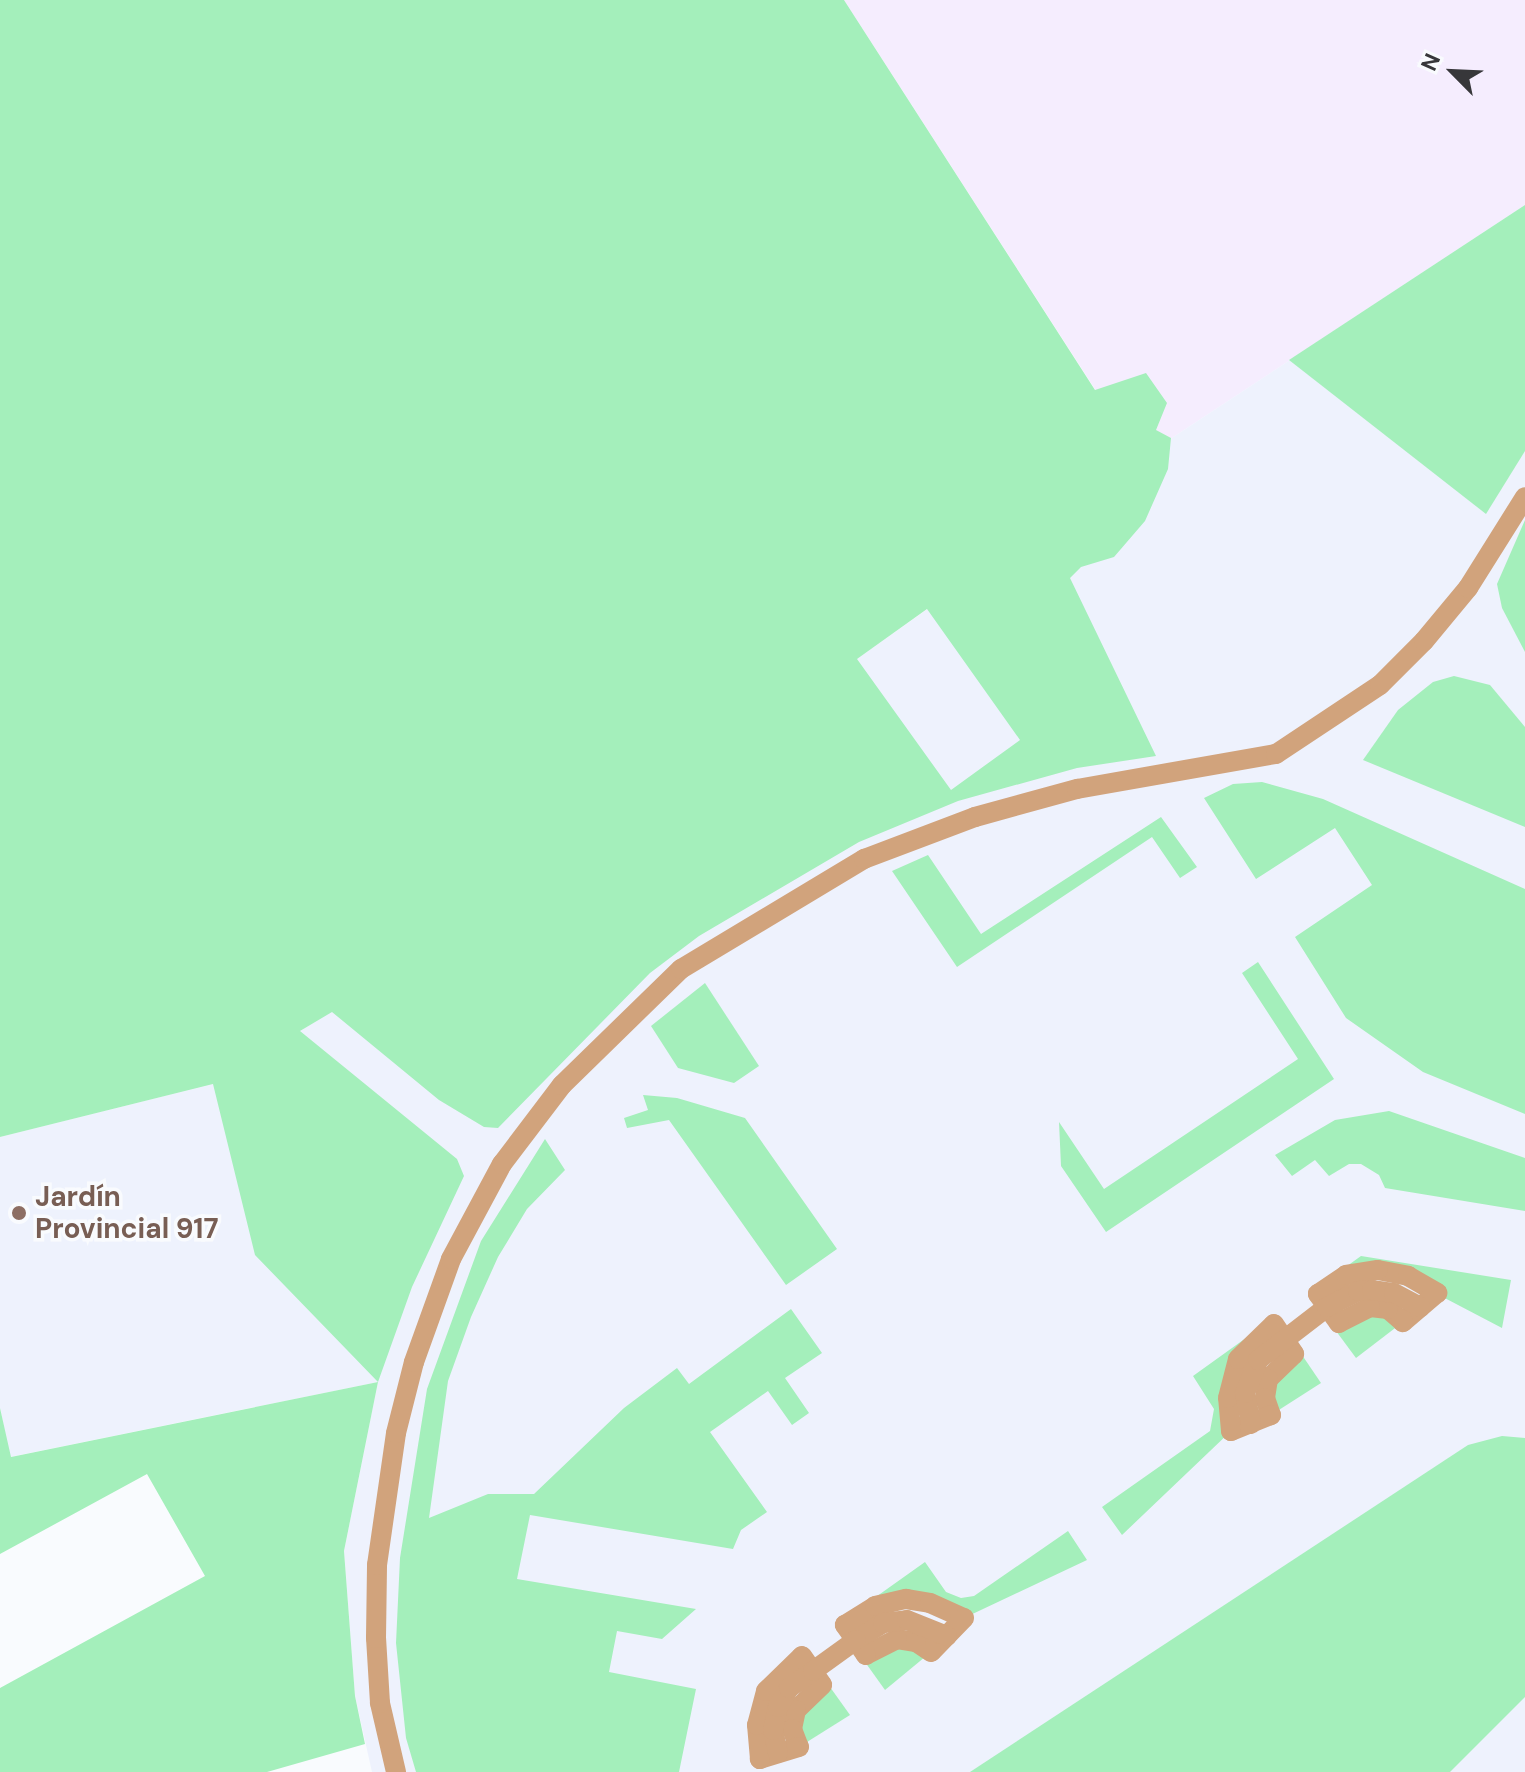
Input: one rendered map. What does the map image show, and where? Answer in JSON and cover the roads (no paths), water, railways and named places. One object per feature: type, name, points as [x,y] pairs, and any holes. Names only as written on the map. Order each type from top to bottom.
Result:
[{"type":"street","points":[[396,1772],[380,1703],[376,1638],[383,1507],[400,1419],[414,1362],[451,1259],[502,1164],[562,1085],[681,969],[864,859],[975,817],[1077,789],[1220,766],[1289,746],[1380,685],[1424,641],[1468,588],[1525,497]]},
{"type":"street","points":[[1362,1271],[1395,1272],[1437,1293],[1420,1307],[1403,1322],[1388,1309],[1370,1307],[1339,1323],[1318,1294],[1362,1271]]},
{"type":"street","points":[[1284,1338],[1344,1296],[1372,1290],[1394,1293],[1420,1307]]},
{"type":"street","points":[[1274,1324],[1284,1338],[1294,1354],[1268,1379],[1265,1398],[1271,1415],[1231,1431],[1228,1398],[1238,1359],[1274,1324]]},
{"type":"street","points":[[906,1599],[930,1603],[964,1618],[947,1636],[931,1652],[916,1642],[897,1639],[866,1655],[845,1625],[875,1606],[906,1599]]},
{"type":"street","points":[[778,1753],[773,1730],[778,1707],[789,1688],[856,1640],[883,1623],[907,1620],[947,1636]]},
{"type":"street","points":[[802,1656],[822,1685],[796,1710],[792,1729],[799,1747],[778,1753],[760,1759],[761,1705],[775,1677],[802,1656]]},
{"type":"place","name":"Jardín Provincial 917","points":[[19,1213]]}]
